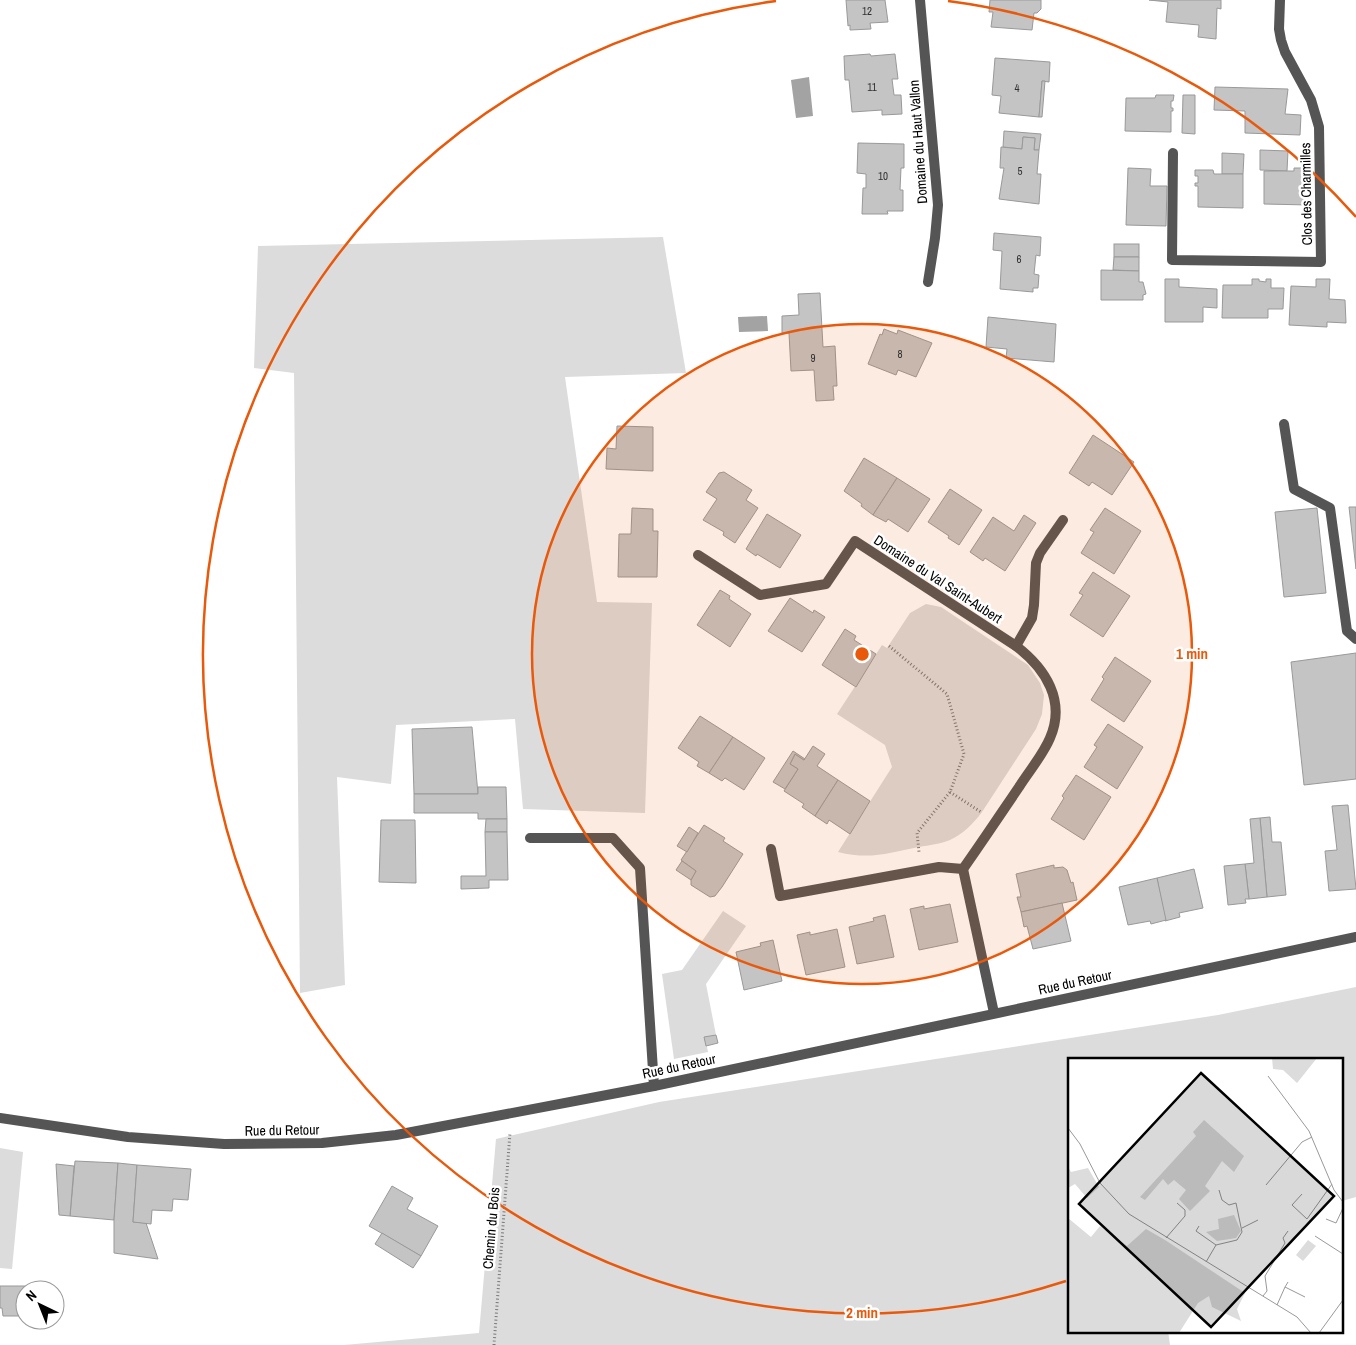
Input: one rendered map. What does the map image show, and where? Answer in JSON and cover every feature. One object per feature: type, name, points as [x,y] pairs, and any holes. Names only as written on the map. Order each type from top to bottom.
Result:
[{"type":"street","name":"Domaine du Haut Vallon","points":[[920,0],[938,205],[928,282]]},
{"type":"street","name":"Clos des Charmilles","points":[[1173,153],[1172,260],[1321,262],[1319,126],[1311,100],[1288,58],[1281,40],[1279,28],[1280,0]]},
{"type":"street","points":[[1284,424],[1294,489],[1330,508],[1347,631],[1356,638]]},
{"type":"street","points":[[1016,646],[1032,618],[1035,598],[1036,563],[1040,553],[1062,520]]},
{"type":"street","name":"Domaine du Val Saint-Aubert","points":[[698,555],[760,595],[826,584],[855,541],[1016,646],[1036,663],[1046,676],[1055,698],[1056,713],[1050,739],[963,869]]},
{"type":"street","points":[[530,838],[613,838],[640,868],[654,1086]]},
{"type":"street","points":[[771,850],[780,896],[939,866],[963,869],[994,1013]]},
{"type":"street","name":"Rue du Retour","points":[[0,1118],[44,1126],[155,1140],[224,1144],[322,1143],[396,1135],[654,1086],[1356,937]]},
{"type":"path","points":[[889,646],[947,694],[964,754],[950,792],[917,833],[918,847],[924,870]]},
{"type":"path","points":[[950,792],[996,821]]},
{"type":"path","name":"Chemin du Bois","points":[[494,1345],[511,1113]]},
{"type":"shaded area","points":[[809,77],[813,116],[796,118],[791,80]]},
{"type":"shaded area","points":[[663,237],[686,373],[565,377],[597,602],[652,603],[645,813],[523,809],[515,719],[396,725],[391,784],[337,777],[345,985],[300,993],[294,373],[254,368],[258,246]]},
{"type":"shaded area","points":[[767,316],[768,331],[739,332],[738,317]]},
{"type":"shaded area","points":[[926,604],[941,607],[1028,665],[1040,683],[1044,695],[1042,714],[1036,729],[982,812],[959,835],[943,842],[879,855],[870,856],[838,852],[892,767],[885,745],[837,714],[882,645],[887,648],[910,613]]},
{"type":"shaded area","points":[[723,911],[746,926],[706,984],[716,1035],[705,1037],[708,1052],[674,1059],[662,974],[682,970]]},
{"type":"shaded area","points":[[1356,987],[1356,1197],[1344,1200],[1344,1058],[1068,1058],[1068,1332],[1168,1332],[1170,1345],[344,1345],[479,1333],[496,1139],[659,1102],[1218,1015]]},
{"type":"shaded area","points":[[0,1148],[23,1152],[12,1269],[0,1268]]},
{"type":"building","points":[[846,0],[885,0],[888,22],[870,23],[871,29],[850,30]]},
{"type":"building","points":[[990,0],[1041,0],[1041,9],[1034,13],[1032,30],[991,27],[993,12],[989,12]]},
{"type":"building","points":[[1149,0],[1221,0],[1221,9],[1217,8],[1216,39],[1198,37],[1199,25],[1166,22],[1168,2]]},
{"type":"building","points":[[870,54],[871,56],[895,54],[898,79],[892,79],[894,95],[901,95],[902,114],[882,115],[882,110],[852,112],[849,80],[845,80],[844,56]]},
{"type":"building","points":[[995,58],[1050,62],[1049,82],[1042,81],[1039,117],[999,113],[1001,96],[992,95]]},
{"type":"building","points":[[1042,81],[1045,81],[1042,117],[1039,117]]},
{"type":"building","points":[[1215,87],[1288,89],[1285,114],[1301,115],[1300,135],[1245,133],[1245,111],[1214,110]]},
{"type":"building","points":[[1156,95],[1174,95],[1173,101],[1171,101],[1173,111],[1171,111],[1171,132],[1125,131],[1126,98],[1155,98]]},
{"type":"building","points":[[1183,95],[1195,95],[1195,134],[1182,133]]},
{"type":"building","points":[[1004,131],[1041,134],[1039,150],[1034,150],[1035,138],[1023,137],[1022,149],[1003,147]]},
{"type":"building","points":[[1023,137],[1035,138],[1034,150],[1039,150],[1037,174],[1041,174],[1039,204],[999,199],[1004,168],[1000,168],[1001,147],[1022,149]]},
{"type":"building","points":[[858,143],[904,144],[904,168],[901,168],[900,190],[903,190],[903,211],[887,211],[888,214],[862,214],[863,188],[866,188],[866,174],[857,173]]},
{"type":"building","points":[[1260,150],[1288,151],[1287,171],[1260,170]]},
{"type":"building","points":[[1222,153],[1244,154],[1243,174],[1222,174]]},
{"type":"building","points":[[1128,168],[1151,169],[1150,186],[1167,186],[1166,226],[1126,225]]},
{"type":"building","points":[[1294,168],[1312,168],[1313,174],[1309,174],[1309,181],[1312,181],[1312,184],[1310,184],[1309,205],[1264,204],[1264,171],[1294,171]]},
{"type":"building","points":[[1195,170],[1213,170],[1214,174],[1243,174],[1243,208],[1198,207],[1198,186],[1195,186],[1195,183],[1198,183],[1198,176],[1195,176]]},
{"type":"building","points":[[994,233],[1041,237],[1040,256],[1036,255],[1034,274],[1039,275],[1038,288],[1033,288],[1033,292],[1000,289],[1002,251],[993,250]]},
{"type":"building","points":[[1114,244],[1139,244],[1139,257],[1114,257]]},
{"type":"building","points":[[1114,257],[1139,257],[1139,271],[1113,270]]},
{"type":"building","points":[[1101,270],[1139,271],[1139,282],[1143,282],[1146,294],[1143,295],[1143,300],[1101,300]]},
{"type":"building","points":[[1165,279],[1179,279],[1179,287],[1217,289],[1217,308],[1203,307],[1203,322],[1165,322]]},
{"type":"building","points":[[1252,279],[1266,282],[1266,279],[1271,279],[1271,288],[1284,288],[1283,309],[1268,309],[1268,318],[1222,318],[1223,285],[1252,285]]},
{"type":"building","points":[[1316,279],[1330,279],[1329,299],[1345,300],[1346,323],[1327,322],[1327,327],[1289,325],[1291,286],[1316,287]]},
{"type":"building","points":[[820,293],[823,347],[835,346],[837,386],[833,386],[834,400],[816,401],[814,370],[791,371],[789,333],[782,333],[782,316],[799,315],[798,294]]},
{"type":"building","points":[[988,317],[1056,324],[1054,362],[1006,358],[1007,349],[986,347]]},
{"type":"building","points":[[884,329],[897,334],[898,330],[932,343],[916,377],[898,370],[896,375],[868,364],[880,334],[882,335]]},
{"type":"building","points":[[617,426],[653,427],[653,471],[606,469],[607,448],[616,449]]},
{"type":"building","points":[[1093,435],[1134,462],[1112,495],[1092,482],[1089,486],[1069,473]]},
{"type":"building","points":[[864,458],[897,478],[873,515],[844,491]]},
{"type":"building","points":[[724,472],[752,490],[746,500],[758,508],[735,543],[723,535],[724,532],[703,520],[717,499],[706,492],[719,473]]},
{"type":"building","points":[[897,478],[930,499],[908,532],[888,519],[886,522],[873,515]]},
{"type":"building","points":[[950,489],[982,510],[959,545],[928,522]]},
{"type":"building","points":[[1349,507],[1356,507],[1356,569]]},
{"type":"building","points":[[632,508],[653,509],[653,531],[658,531],[657,577],[618,577],[619,534],[631,534]]},
{"type":"building","points":[[1105,508],[1141,531],[1114,574],[1081,553],[1094,532],[1090,530]]},
{"type":"building","points":[[1317,508],[1326,593],[1284,597],[1275,512]]},
{"type":"building","points":[[767,514],[801,535],[780,568],[746,549]]},
{"type":"building","points":[[1024,515],[1036,523],[1005,571],[985,558],[983,561],[970,552],[993,517],[1014,531]]},
{"type":"building","points":[[1093,572],[1130,596],[1103,637],[1070,615],[1083,595],[1079,593]]},
{"type":"building","points":[[720,590],[730,596],[729,599],[751,614],[730,647],[697,625]]},
{"type":"building","points":[[790,598],[813,613],[814,610],[825,617],[802,652],[768,631]]},
{"type":"building","points":[[845,629],[856,636],[854,640],[876,654],[856,687],[822,665]]},
{"type":"building","points":[[1356,653],[1356,779],[1304,785],[1291,662]]},
{"type":"building","points":[[1115,657],[1151,681],[1124,722],[1091,700],[1104,679],[1102,677]]},
{"type":"building","points":[[700,716],[733,737],[709,773],[697,766],[699,762],[678,748]]},
{"type":"building","points":[[1108,724],[1143,747],[1117,789],[1084,767],[1097,747],[1094,745]]},
{"type":"building","points":[[472,727],[478,794],[414,794],[412,729]]},
{"type":"building","points":[[733,737],[765,758],[744,790],[725,778],[722,781],[709,773]]},
{"type":"building","points":[[813,746],[825,754],[817,766],[838,780],[815,816],[802,807],[804,804],[784,791],[798,769],[790,764],[795,754],[804,760]]},
{"type":"building","points":[[793,751],[805,759],[795,754],[790,764],[798,769],[785,789],[773,782]]},
{"type":"building","points":[[1076,775],[1111,797],[1084,840],[1051,819],[1064,798],[1062,796]]},
{"type":"building","points":[[838,780],[870,801],[850,834],[829,820],[827,824],[815,816]]},
{"type":"building","points":[[478,787],[506,787],[507,819],[478,819],[478,813],[414,813],[414,794],[478,794]]},
{"type":"building","points":[[1348,805],[1356,889],[1329,891],[1325,851],[1337,850],[1332,806]]},
{"type":"building","points":[[1270,817],[1272,842],[1281,842],[1286,895],[1267,897],[1260,818]]},
{"type":"building","points":[[1260,818],[1267,897],[1249,899],[1245,864],[1254,863],[1250,819]]},
{"type":"building","points":[[486,819],[507,819],[507,832],[485,832]]},
{"type":"building","points":[[381,820],[415,820],[416,883],[379,882]]},
{"type":"building","points":[[704,825],[725,838],[723,841],[743,854],[722,887],[715,896],[710,897],[691,885],[691,880],[696,871],[681,860]]},
{"type":"building","points":[[689,827],[698,833],[687,852],[677,846]]},
{"type":"building","points":[[485,832],[507,832],[508,880],[489,880],[489,888],[461,889],[461,876],[486,876]]},
{"type":"building","points":[[682,861],[696,871],[691,880],[676,870]]},
{"type":"building","points":[[1245,864],[1249,899],[1245,899],[1246,903],[1228,905],[1224,866]]},
{"type":"building","points":[[1054,865],[1054,868],[1063,867],[1067,870],[1071,883],[1073,882],[1077,900],[1021,912],[1017,897],[1021,897],[1016,874]]},
{"type":"building","points":[[1194,869],[1203,908],[1179,913],[1180,917],[1165,921],[1157,878]]},
{"type":"building","points":[[1157,878],[1166,920],[1151,924],[1150,921],[1128,925],[1119,887]]},
{"type":"building","points":[[1062,903],[1071,941],[1033,949],[1027,926],[1024,927],[1021,912]]},
{"type":"building","points":[[950,904],[958,942],[919,950],[910,909],[924,906],[924,909]]},
{"type":"building","points":[[885,915],[894,957],[857,964],[849,927],[874,921],[873,918]]},
{"type":"building","points":[[837,929],[845,967],[806,975],[797,935],[810,932],[810,935]]},
{"type":"building","points":[[773,940],[782,981],[744,990],[736,952],[761,946],[760,943]]},
{"type":"building","points":[[716,1035],[718,1043],[706,1046],[704,1037]]},
{"type":"building","points":[[75,1161],[118,1163],[114,1220],[70,1216]]},
{"type":"building","points":[[118,1163],[137,1165],[133,1222],[146,1223],[158,1259],[114,1253]]},
{"type":"building","points":[[56,1164],[74,1166],[70,1216],[59,1215]]},
{"type":"building","points":[[137,1165],[191,1169],[188,1200],[173,1199],[172,1211],[152,1210],[151,1224],[133,1222]]},
{"type":"building","points":[[392,1186],[413,1198],[407,1209],[438,1226],[421,1256],[369,1226]]},
{"type":"building","points":[[382,1233],[421,1256],[413,1268],[375,1244]]},
{"type":"building","points":[[0,1286],[15,1286],[15,1316],[3,1316],[2,1308],[0,1308]]}]
